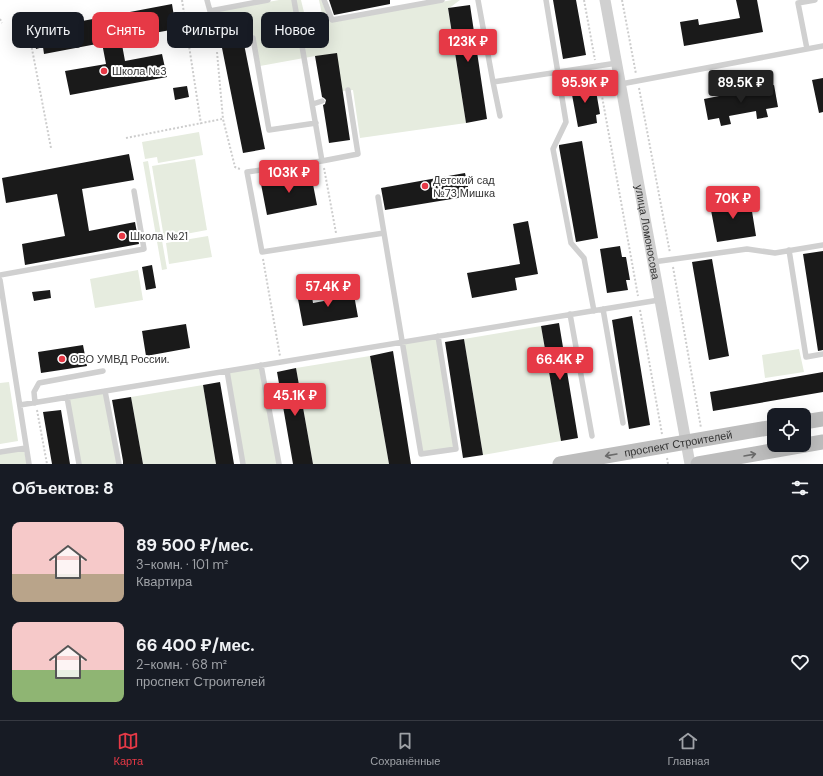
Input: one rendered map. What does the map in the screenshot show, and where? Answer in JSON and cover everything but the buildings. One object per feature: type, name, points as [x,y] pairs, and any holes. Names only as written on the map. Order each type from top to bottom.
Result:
[{"type":"main road","points":[[811,421],[823,419]]},
{"type":"main road","name":"проспект Строителей","points":[[560,464],[767,428]]},
{"type":"main road","name":"проспект Строителей","points":[[698,464],[823,442]]},
{"type":"street","name":"улица Ломоносова","points":[[605,0],[618,63],[652,262],[690,464]]},
{"type":"lane","points":[[207,0],[210,11],[268,0]]},
{"type":"lane","points":[[294,0],[322,161]]},
{"type":"lane","points":[[324,0],[332,20],[442,0]]},
{"type":"lane","points":[[478,0],[500,116]]},
{"type":"lane","points":[[546,0],[566,122],[553,149],[571,243],[584,258],[594,311]]},
{"type":"lane","points":[[807,49],[798,3],[815,0]]},
{"type":"lane","points":[[253,38],[269,130],[316,123]]},
{"type":"lane","points":[[621,84],[823,46]]},
{"type":"lane","points":[[493,82],[618,63]]},
{"type":"lane","points":[[348,90],[358,154],[248,172],[262,252],[384,233]]},
{"type":"lane","points":[[313,104],[322,101]]},
{"type":"lane","points":[[0,275],[144,249],[134,191]]},
{"type":"lane","points":[[378,197],[421,454],[456,449],[438,336]]},
{"type":"lane","points":[[652,262],[747,248],[775,252],[823,245]]},
{"type":"lane","points":[[789,250],[806,357],[823,354]]},
{"type":"lane","points":[[0,280],[28,464]]},
{"type":"lane","points":[[20,406],[659,300]]},
{"type":"lane","points":[[603,309],[624,423]]},
{"type":"lane","points":[[570,314],[592,436]]},
{"type":"lane","points":[[261,365],[279,464]]},
{"type":"lane","points":[[228,371],[243,464]]},
{"type":"lane","points":[[35,403],[34,392],[39,383],[103,372]]},
{"type":"lane","points":[[105,391],[119,464]]},
{"type":"lane","points":[[67,397],[79,464]]},
{"type":"lane","points":[[0,452],[26,448]]},
{"type":"path","points":[[182,0],[201,124]]},
{"type":"path","points":[[584,0],[668,464]]},
{"type":"path","points":[[622,0],[703,439]]},
{"type":"path","points":[[32,48],[51,148]]},
{"type":"path","points":[[217,48],[223,119],[235,167],[248,172]]},
{"type":"path","points":[[126,138],[223,119]]},
{"type":"path","points":[[322,161],[337,240]]},
{"type":"path","points":[[262,252],[281,362]]},
{"type":"path","points":[[35,403],[47,464]]},
{"type":"shaded area","points":[[279,0],[301,0],[304,12],[261,12],[261,48],[329,48],[329,18],[331,22],[452,0],[460,0],[448,9],[466,123],[360,138],[353,90],[342,91],[315,56],[260,66],[253,37],[253,12],[212,12]]},
{"type":"shaded area","points":[[319,0],[321,0],[326,12],[322,12]]},
{"type":"shaded area","points":[[199,132],[203,155],[158,163],[157,157],[145,159],[142,142]]},
{"type":"shaded area","points":[[195,159],[207,230],[164,238],[152,166]]},
{"type":"shaded area","points":[[148,161],[167,269],[162,270],[143,162]]},
{"type":"shaded area","points":[[208,236],[212,257],[169,264],[166,243]]},
{"type":"shaded area","points":[[138,270],[143,300],[95,308],[90,279]]},
{"type":"shaded area","points":[[541,326],[561,441],[483,455],[464,339]]},
{"type":"shaded area","points":[[438,336],[456,449],[421,454],[402,342]]},
{"type":"shaded area","points":[[799,349],[804,372],[765,378],[762,355]]},
{"type":"shaded area","points":[[370,356],[389,464],[313,464],[296,368]]},
{"type":"shaded area","points":[[259,367],[277,464],[245,464],[229,372]]},
{"type":"shaded area","points":[[9,382],[18,441],[0,444],[0,383]]},
{"type":"shaded area","points":[[203,385],[216,464],[143,464],[131,397]]},
{"type":"shaded area","points":[[105,391],[119,464],[79,464],[67,397]]},
{"type":"shaded area","points":[[24,450],[27,464],[0,464],[0,454]]},
{"type":"place","name":"Школа №3","points":[[104,71]]},
{"type":"place","name":"Детский сад №73 Мишка","points":[[425,186]]},
{"type":"place","name":"Школа №21","points":[[122,236]]},
{"type":"place","name":"ОВО УМВД России.","points":[[62,359]]}]
